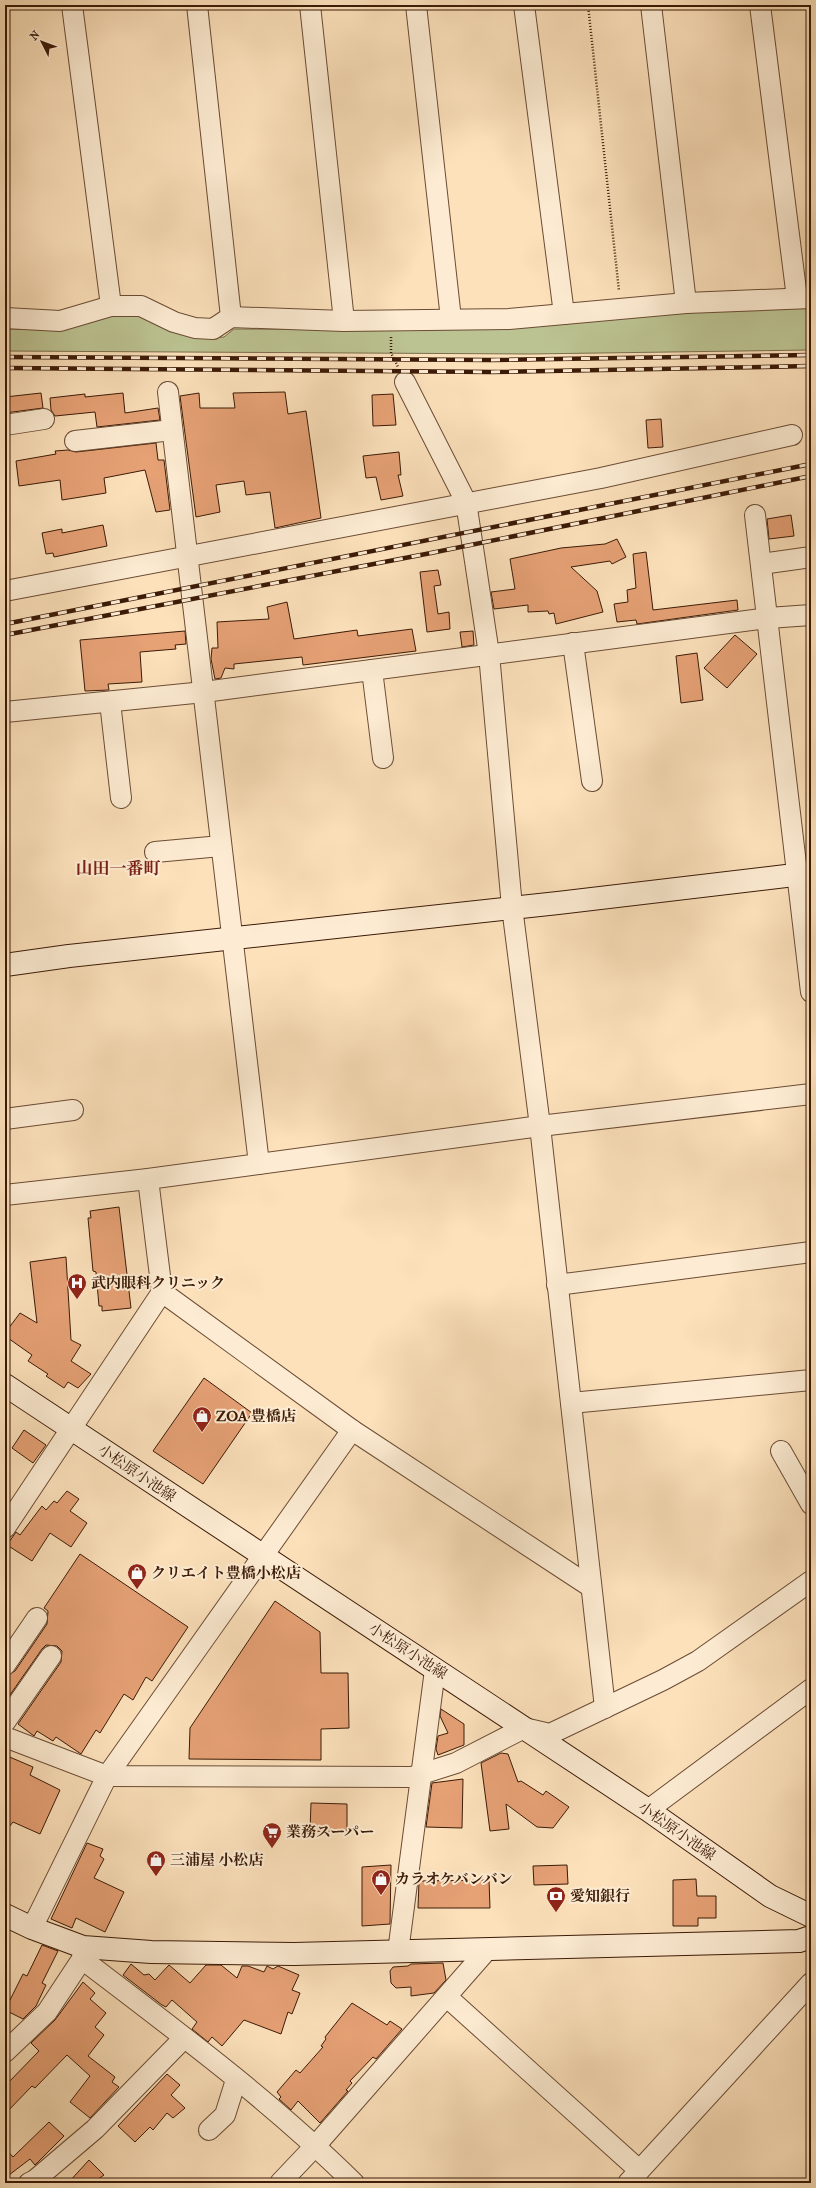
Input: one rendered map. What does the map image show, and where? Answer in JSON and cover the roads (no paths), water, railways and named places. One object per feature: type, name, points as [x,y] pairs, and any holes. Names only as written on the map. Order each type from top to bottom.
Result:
[{"type":"street","points":[[72,5],[112,306]]},
{"type":"street","points":[[197,5],[231,317]]},
{"type":"street","points":[[310,5],[344,321]]},
{"type":"street","points":[[416,5],[451,319]]},
{"type":"street","points":[[524,5],[564,314]]},
{"type":"street","points":[[650,5],[686,303]]},
{"type":"street","points":[[5,318],[60,321],[112,306],[141,306],[174,322],[195,328],[213,329],[231,317],[344,321],[509,319],[686,303],[804,298],[760,5]]},
{"type":"street","points":[[405,382],[466,502],[489,654],[512,907],[540,1126],[604,1708]]},
{"type":"street","points":[[168,392],[258,1164]]},
{"type":"street","points":[[5,425],[44,419]]},
{"type":"street","points":[[75,441],[172,430]]},
{"type":"street","points":[[5,590],[188,554],[601,478],[792,435]]},
{"type":"street","points":[[755,515],[804,874],[811,992]]},
{"type":"street","points":[[761,564],[811,557]]},
{"type":"street","points":[[5,712],[204,692],[768,618],[811,615]]},
{"type":"street","points":[[573,643],[592,781]]},
{"type":"street","points":[[372,670],[383,758]]},
{"type":"street","points":[[110,702],[121,798]]},
{"type":"street","points":[[155,852],[221,846]]},
{"type":"street","points":[[5,965],[69,956],[804,874]]},
{"type":"street","points":[[5,1195],[148,1179],[540,1126],[811,1094]]},
{"type":"street","points":[[5,1119],[73,1110]]},
{"type":"street","points":[[5,1528],[162,1292],[148,1179]]},
{"type":"street","points":[[557,1285],[811,1252]]},
{"type":"street","points":[[162,1292],[352,1430],[591,1587]]},
{"type":"street","points":[[571,1403],[811,1380]]},
{"type":"street","name":"小松原小池線","points":[[5,1385],[261,1556],[648,1810],[770,1896],[811,1916]]},
{"type":"street","points":[[32,1928],[107,1776],[261,1556],[352,1430]]},
{"type":"street","points":[[781,1451],[811,1504]]},
{"type":"street","points":[[5,1737],[107,1776],[412,1777],[456,1763],[524,1728],[550,1734],[604,1708],[698,1661],[811,1581]]},
{"type":"street","points":[[5,1665],[36,1618]]},
{"type":"street","points":[[5,1722],[51,1656]]},
{"type":"street","points":[[398,1952],[435,1670]]},
{"type":"street","points":[[648,1810],[811,1689]]},
{"type":"street","points":[[5,1915],[83,1953],[184,2038],[316,2145],[354,2183]]},
{"type":"street","points":[[83,1953],[151,1952],[294,1954],[398,1952],[799,1941],[811,1937]]},
{"type":"street","points":[[280,2183],[316,2145],[487,1950]]},
{"type":"street","points":[[5,2052],[47,2012],[83,1953]]},
{"type":"street","points":[[447,1997],[633,2177],[811,1983]]},
{"type":"street","points":[[29,2183],[35,2180],[95,2129],[184,2038]]},
{"type":"street","points":[[209,2130],[225,2114],[236,2080]]},
{"type":"railway","points":[[5,357],[491,360],[811,355]]},
{"type":"railway","points":[[5,368],[491,372],[811,366]]},
{"type":"railway","points":[[5,624],[811,464]]},
{"type":"railway","points":[[5,635],[431,553],[811,476]]},
{"type":"place","name":"武内眼科クリニック","points":[[77,1300]]},
{"type":"place","name":"ZOA 豊橋店","points":[[202,1433]]},
{"type":"place","name":"クリエイト豊橋小松店","points":[[137,1590]]},
{"type":"place","name":"業務スーパー","points":[[272,1849]]},
{"type":"place","name":"三浦屋 小松店","points":[[156,1877]]},
{"type":"place","name":"カラオケバンバン","points":[[381,1896]]},
{"type":"place","name":"愛知銀行","points":[[556,1913]]},
{"type":"district","name":"山田一番町","points":[[118,868]]}]
